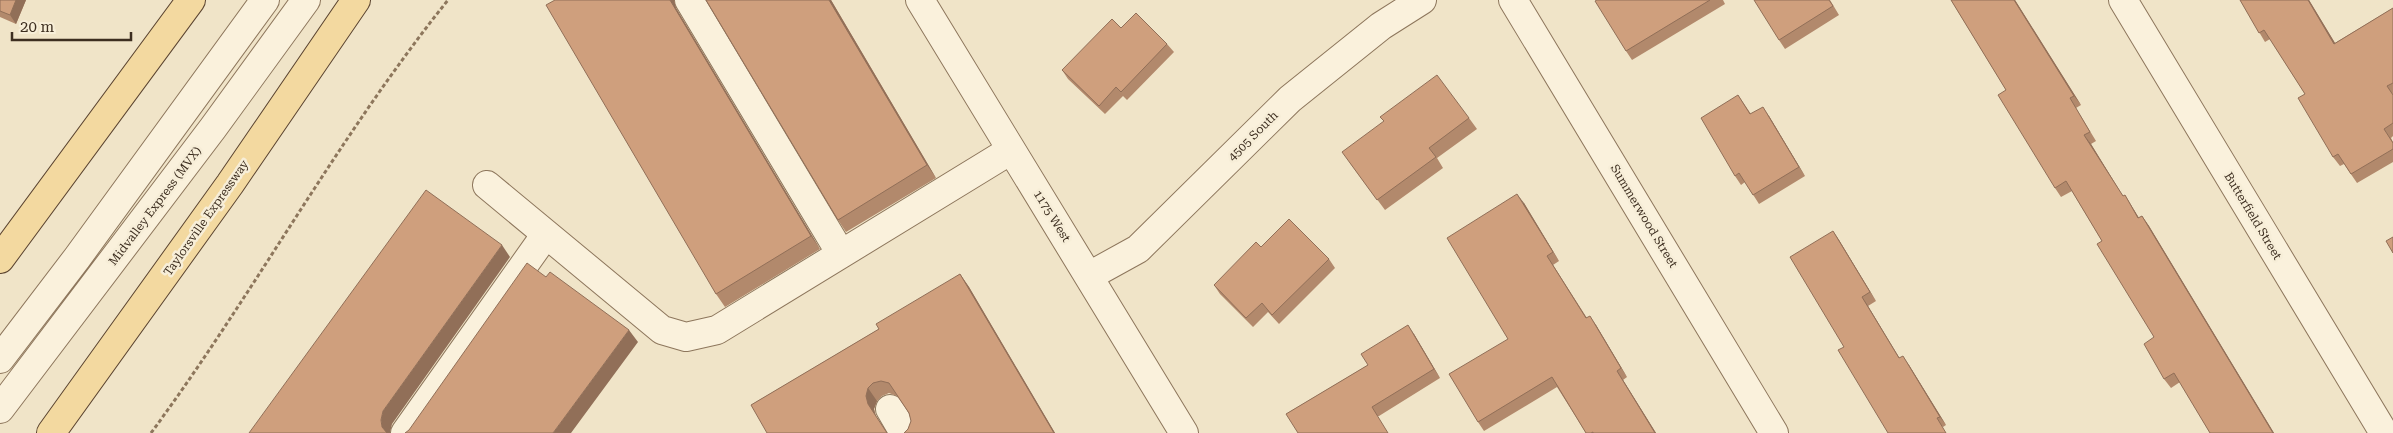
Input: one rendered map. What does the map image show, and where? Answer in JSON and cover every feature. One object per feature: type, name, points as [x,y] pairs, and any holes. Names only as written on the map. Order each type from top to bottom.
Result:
[{"type":"main road","points":[[0,260],[191,0]]},
{"type":"main road","name":"Taylorsville Expressway","points":[[51,433],[230,184],[356,0]]},
{"type":"street","points":[[0,359],[77,258],[265,0]]},
{"type":"street","name":"Midvalley Express (MVX)","points":[[0,409],[196,152],[306,0]]},
{"type":"street","points":[[690,0],[841,254]]},
{"type":"street","name":"1175 West","points":[[920,0],[1184,433]]},
{"type":"street","name":"4505 South","points":[[1089,276],[1138,249],[1290,99],[1381,26],[1422,0]]},
{"type":"street","name":"Summerwood Street","points":[[1513,0],[1774,433]]},
{"type":"street","name":"Butterfield Street","points":[[2123,0],[2384,433]]},
{"type":"street","points":[[487,185],[662,330],[686,337],[716,330],[1011,150]]},
{"type":"street","points":[[405,433],[546,234]]},
{"type":"street","points":[[890,409],[904,433]]},
{"type":"path","points":[[151,433],[229,323],[317,184],[373,102],[448,0]]},
{"type":"building","points":[[0,0],[16,0],[10,15],[0,11]]},
{"type":"building","points":[[555,0],[670,0],[811,236],[716,294],[546,5]]},
{"type":"building","points":[[706,0],[829,0],[927,165],[838,220]]},
{"type":"building","points":[[1710,0],[1626,51],[1595,1]]},
{"type":"building","points":[[1754,0],[1829,0],[1833,6],[1779,40]]},
{"type":"building","points":[[1951,0],[2014,0],[2074,96],[2070,98],[2090,132],[2084,135],[2123,196],[2125,195],[2138,218],[2142,216],[2273,433],[2210,433],[2174,373],[2164,379],[2144,344],[2154,337],[2097,244],[2102,241],[2066,181],[2055,188],[1998,95],[2006,90]]},
{"type":"building","points":[[2240,0],[2308,0],[2334,44],[2393,8],[2393,83],[2387,86],[2393,95],[2393,123],[2384,129],[2393,143],[2393,149],[2351,174],[2338,154],[2333,157],[2298,98],[2305,94],[2264,30],[2259,33]]},
{"type":"building","points":[[1136,13],[1167,44],[1121,92],[1116,87],[1099,106],[1062,70],[1112,19],[1121,28]]},
{"type":"building","points":[[1437,75],[1469,118],[1429,148],[1436,157],[1377,200],[1342,152],[1384,121],[1380,117]]},
{"type":"building","points":[[1738,95],[1750,114],[1763,107],[1799,167],[1753,195],[1739,173],[1735,176],[1701,118]]},
{"type":"building","points":[[426,190],[502,245],[383,411],[382,427],[387,433],[249,433]]},
{"type":"building","points":[[1517,194],[1553,252],[1547,256],[1586,318],[1590,316],[1621,368],[1617,371],[1655,433],[1586,433],[1552,377],[1478,422],[1449,374],[1508,339],[1447,238]]},
{"type":"building","points":[[1289,219],[1329,259],[1272,315],[1262,303],[1246,318],[1214,285],[1256,242],[1261,247]]},
{"type":"building","points":[[1833,231],[1870,292],[1862,297],[1899,358],[1903,356],[1940,417],[1937,418],[1946,433],[1888,433],[1838,350],[1844,347],[1790,257]]},
{"type":"building","points":[[2393,237],[2393,253],[2386,241]]},
{"type":"building","points":[[527,263],[546,277],[550,272],[629,330],[553,433],[405,433],[409,430]]},
{"type":"building","points":[[960,274],[1054,433],[904,433],[911,421],[909,413],[889,383],[881,381],[873,383],[868,388],[866,396],[868,404],[887,433],[767,433],[751,405],[879,329],[876,324]]},
{"type":"building","points":[[1408,325],[1434,369],[1372,407],[1388,433],[1298,433],[1286,414],[1368,365],[1361,354]]}]
